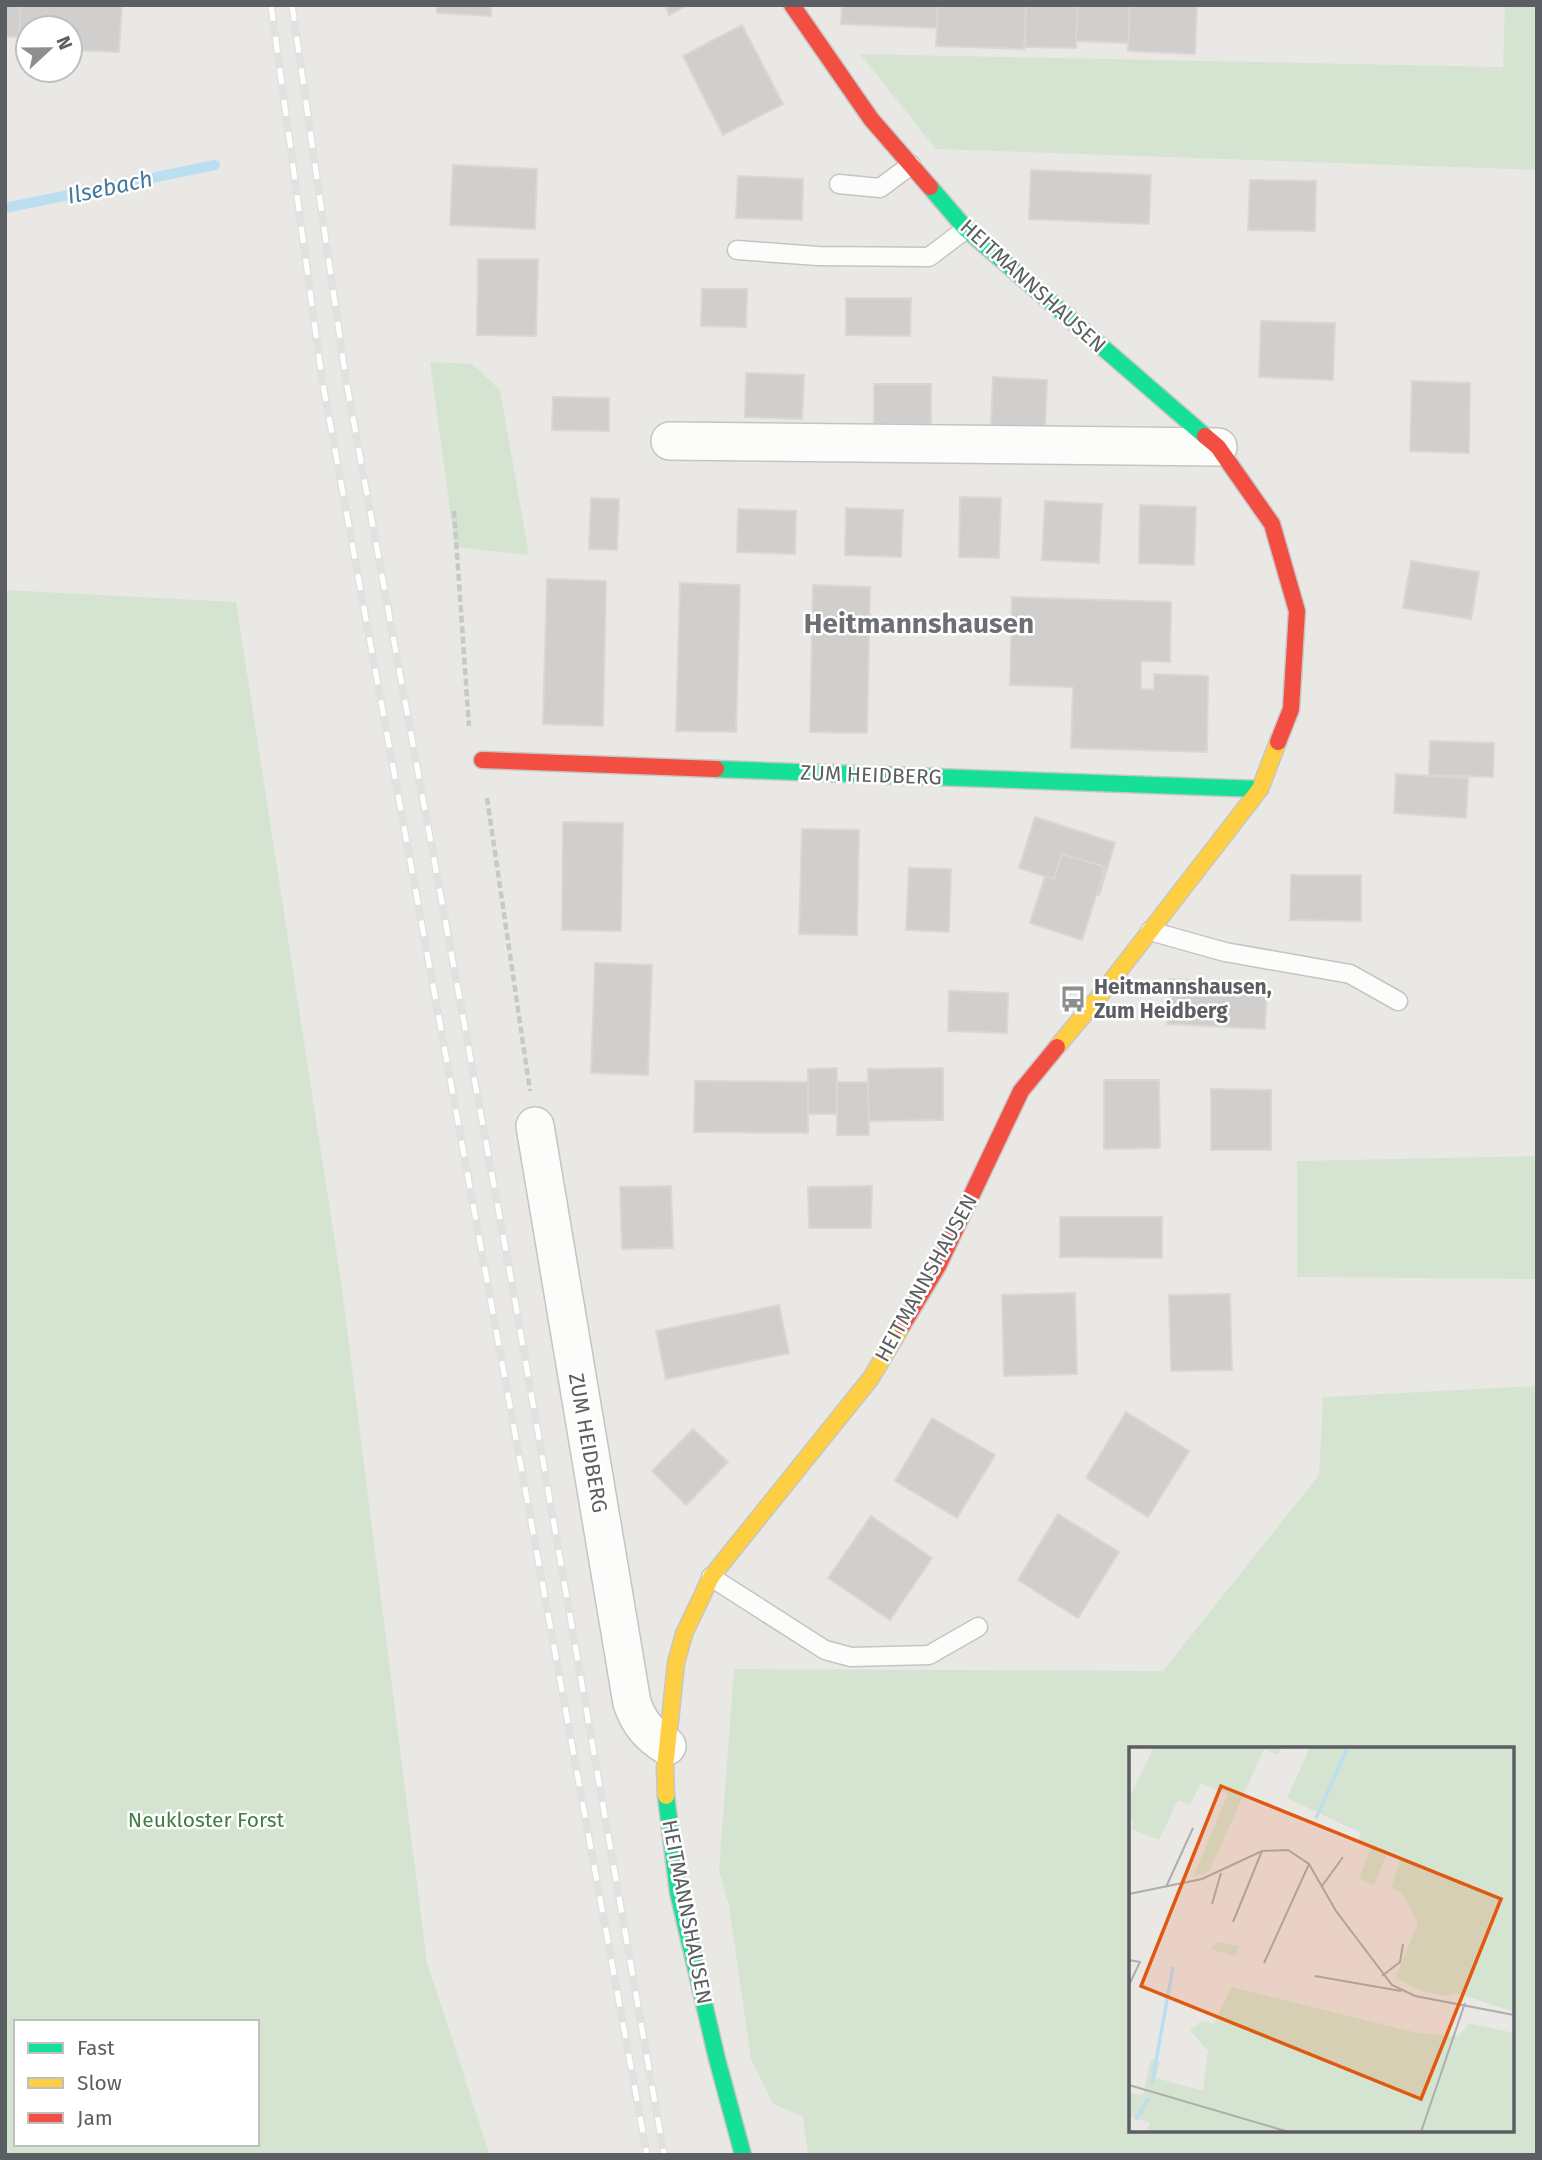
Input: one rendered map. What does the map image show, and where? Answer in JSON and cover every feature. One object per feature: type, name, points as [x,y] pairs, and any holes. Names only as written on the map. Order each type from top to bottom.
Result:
[{"type":"street","name":"HEITMANNSHAUSEN","points":[[743,2155],[717,2059],[678,1892],[667,1812],[670,1705],[684,1634],[711,1577],[871,1378],[940,1261],[1021,1091],[1260,789],[1292,709],[1297,611],[1272,524],[1218,447],[966,229],[872,119],[792,5]]},
{"type":"street","points":[[670,441],[1218,447]]},
{"type":"street","name":"ZUM HEIDBERG","points":[[481,761],[1260,789]]},
{"type":"street","name":"ZUM HEIDBERG","points":[[536,1126],[632,1703],[645,1728],[667,1746]]},
{"type":"lane","points":[[839,184],[880,188],[911,165]]},
{"type":"lane","points":[[737,250],[818,256],[929,257],[966,229]]},
{"type":"lane","points":[[1150,931],[1225,952],[1350,974],[1398,1000]]},
{"type":"lane","points":[[711,1577],[825,1650],[851,1657],[929,1655],[978,1627]]},
{"type":"path","points":[[454,512],[469,726],[481,761],[536,1126]]},
{"type":"green space","points":[[1505,5],[1537,5],[1537,170],[936,149],[860,54],[1503,67]]},
{"type":"green space","points":[[430,362],[472,364],[500,390],[529,555],[455,547]]},
{"type":"green space","name":"Neukloster Forst","points":[[5,590],[236,602],[341,1281],[427,1963],[490,2155],[5,2155]]},
{"type":"green space","points":[[1537,1156],[1537,1279],[1297,1277],[1297,1161]]},
{"type":"green space","points":[[1537,1386],[1537,2155],[808,2155],[803,2117],[773,2104],[751,2059],[729,1906],[719,1870],[734,1669],[1163,1671],[1319,1475],[1323,1397]]},
{"type":"building","points":[[5,5],[21,5],[20,14],[14,14],[14,37],[5,36]]},
{"type":"building","points":[[21,5],[122,5],[119,52],[84,51],[84,14],[20,14]]},
{"type":"building","points":[[437,5],[491,5],[491,16],[437,13]]},
{"type":"building","points":[[665,5],[688,5],[669,15]]},
{"type":"building","points":[[842,5],[938,5],[937,28],[841,24]]},
{"type":"building","points":[[938,5],[1026,5],[1024,49],[936,46]]},
{"type":"building","points":[[1026,5],[1078,5],[1076,48],[1025,47]]},
{"type":"building","points":[[1078,5],[1130,5],[1129,43],[1076,41]]},
{"type":"building","points":[[1130,5],[1197,5],[1195,54],[1128,51]]},
{"type":"building","points":[[742,25],[783,104],[723,135],[683,56]]},
{"type":"building","points":[[453,165],[537,169],[535,229],[450,225]]},
{"type":"building","points":[[1031,170],[1151,175],[1149,224],[1029,219]]},
{"type":"building","points":[[738,176],[803,179],[802,220],[736,218]]},
{"type":"building","points":[[1250,180],[1316,181],[1315,231],[1248,230]]},
{"type":"building","points":[[478,259],[538,259],[536,336],[477,335]]},
{"type":"building","points":[[702,289],[747,289],[746,327],[701,326]]},
{"type":"building","points":[[846,298],[911,298],[910,336],[846,335]]},
{"type":"building","points":[[1261,321],[1335,323],[1333,380],[1259,377]]},
{"type":"building","points":[[746,373],[804,375],[802,419],[745,417]]},
{"type":"building","points":[[993,377],[1047,380],[1045,428],[991,426]]},
{"type":"building","points":[[1412,381],[1470,383],[1469,453],[1410,451]]},
{"type":"building","points":[[874,384],[931,384],[931,424],[874,424]]},
{"type":"building","points":[[553,397],[609,398],[609,431],[552,430]]},
{"type":"building","points":[[960,497],[1001,498],[999,558],[959,557]]},
{"type":"building","points":[[591,498],[619,499],[617,550],[589,549]]},
{"type":"building","points":[[1045,501],[1102,504],[1099,563],[1042,560]]},
{"type":"building","points":[[1140,505],[1196,507],[1194,565],[1139,563]]},
{"type":"building","points":[[846,508],[903,510],[901,557],[845,555]]},
{"type":"building","points":[[738,509],[796,511],[795,554],[737,552]]},
{"type":"building","points":[[1411,561],[1479,572],[1471,619],[1403,608]]},
{"type":"building","points":[[547,579],[606,581],[603,726],[543,724]]},
{"type":"building","points":[[680,583],[740,585],[736,732],[676,731]]},
{"type":"building","points":[[813,585],[870,587],[867,733],[810,732]]},
{"type":"building","points":[[1012,597],[1171,602],[1170,662],[1141,661],[1141,689],[1154,690],[1154,674],[1208,676],[1207,752],[1071,748],[1073,687],[1010,685]]},
{"type":"building","points":[[1430,741],[1494,743],[1493,777],[1429,775]]},
{"type":"building","points":[[1396,774],[1468,778],[1466,818],[1394,813]]},
{"type":"building","points":[[1035,817],[1115,843],[1099,895],[1096,895],[1105,867],[1062,854],[1054,879],[1019,868]]},
{"type":"building","points":[[563,822],[623,823],[621,931],[562,930]]},
{"type":"building","points":[[802,829],[859,830],[857,935],[799,934]]},
{"type":"building","points":[[1062,854],[1105,867],[1082,940],[1030,923],[1045,876],[1054,879]]},
{"type":"building","points":[[909,868],[951,869],[949,932],[906,930]]},
{"type":"building","points":[[1291,875],[1361,875],[1361,921],[1290,920]]},
{"type":"building","points":[[595,963],[652,965],[648,1075],[591,1073]]},
{"type":"building","points":[[1169,979],[1267,984],[1265,1029],[1167,1024]]},
{"type":"building","points":[[949,991],[1008,993],[1007,1033],[948,1031]]},
{"type":"building","points":[[837,1068],[837,1114],[808,1114],[808,1069]]},
{"type":"building","points":[[943,1068],[943,1120],[868,1121],[868,1069]]},
{"type":"building","points":[[1104,1080],[1159,1080],[1160,1148],[1104,1149]]},
{"type":"building","points":[[695,1081],[808,1082],[808,1133],[694,1132]]},
{"type":"building","points":[[837,1082],[868,1082],[869,1135],[837,1135]]},
{"type":"building","points":[[1211,1089],[1271,1090],[1271,1150],[1211,1150]]},
{"type":"building","points":[[671,1186],[673,1248],[622,1249],[620,1187]]},
{"type":"building","points":[[872,1186],[871,1228],[809,1228],[808,1187]]},
{"type":"building","points":[[1060,1217],[1162,1217],[1162,1258],[1060,1257]]},
{"type":"building","points":[[1075,1293],[1077,1374],[1004,1376],[1002,1295]]},
{"type":"building","points":[[1230,1294],[1232,1370],[1171,1371],[1169,1295]]},
{"type":"building","points":[[779,1305],[789,1353],[666,1379],[656,1331]]},
{"type":"building","points":[[1126,1412],[1189,1451],[1148,1517],[1086,1478]]},
{"type":"building","points":[[932,1418],[995,1455],[957,1518],[895,1481]]},
{"type":"building","points":[[693,1429],[728,1462],[686,1505],[652,1471]]},
{"type":"building","points":[[1058,1514],[1119,1552],[1078,1618],[1018,1580]]},
{"type":"building","points":[[871,1516],[932,1558],[890,1620],[828,1578]]},
{"type":"waterway","name":"Ilsebach","points":[[5,208],[215,165]]},
{"type":"railway","points":[[271,5],[322,379],[647,2155]]},
{"type":"railway","points":[[292,5],[346,380],[514,1295],[664,2155]]},
{"type":"traffic: fast","points":[[930,187],[966,229],[1205,436]]},
{"type":"traffic: fast","points":[[716,769],[1260,789]]},
{"type":"traffic: fast","points":[[666,1796],[678,1892],[717,2059],[743,2155]]},
{"type":"traffic: slow","points":[[1057,1047],[1260,789],[1278,742]]},
{"type":"traffic: slow","points":[[666,1796],[665,1768],[676,1663],[684,1634],[711,1577],[871,1378],[902,1326]]},
{"type":"traffic: jam","points":[[792,5],[871,119],[930,187]]},
{"type":"traffic: jam","points":[[1205,436],[1218,447],[1272,524],[1297,611],[1291,709],[1278,742]]},
{"type":"traffic: jam","points":[[482,760],[716,769]]},
{"type":"traffic: jam","points":[[902,1326],[938,1266],[1021,1091],[1057,1047]]},
{"type":"place","name":"Heitmannshausen, Zum Heidberg","points":[[1073,999]]},
{"type":"district","name":"Heitmannshausen","points":[[919,623]]}]
